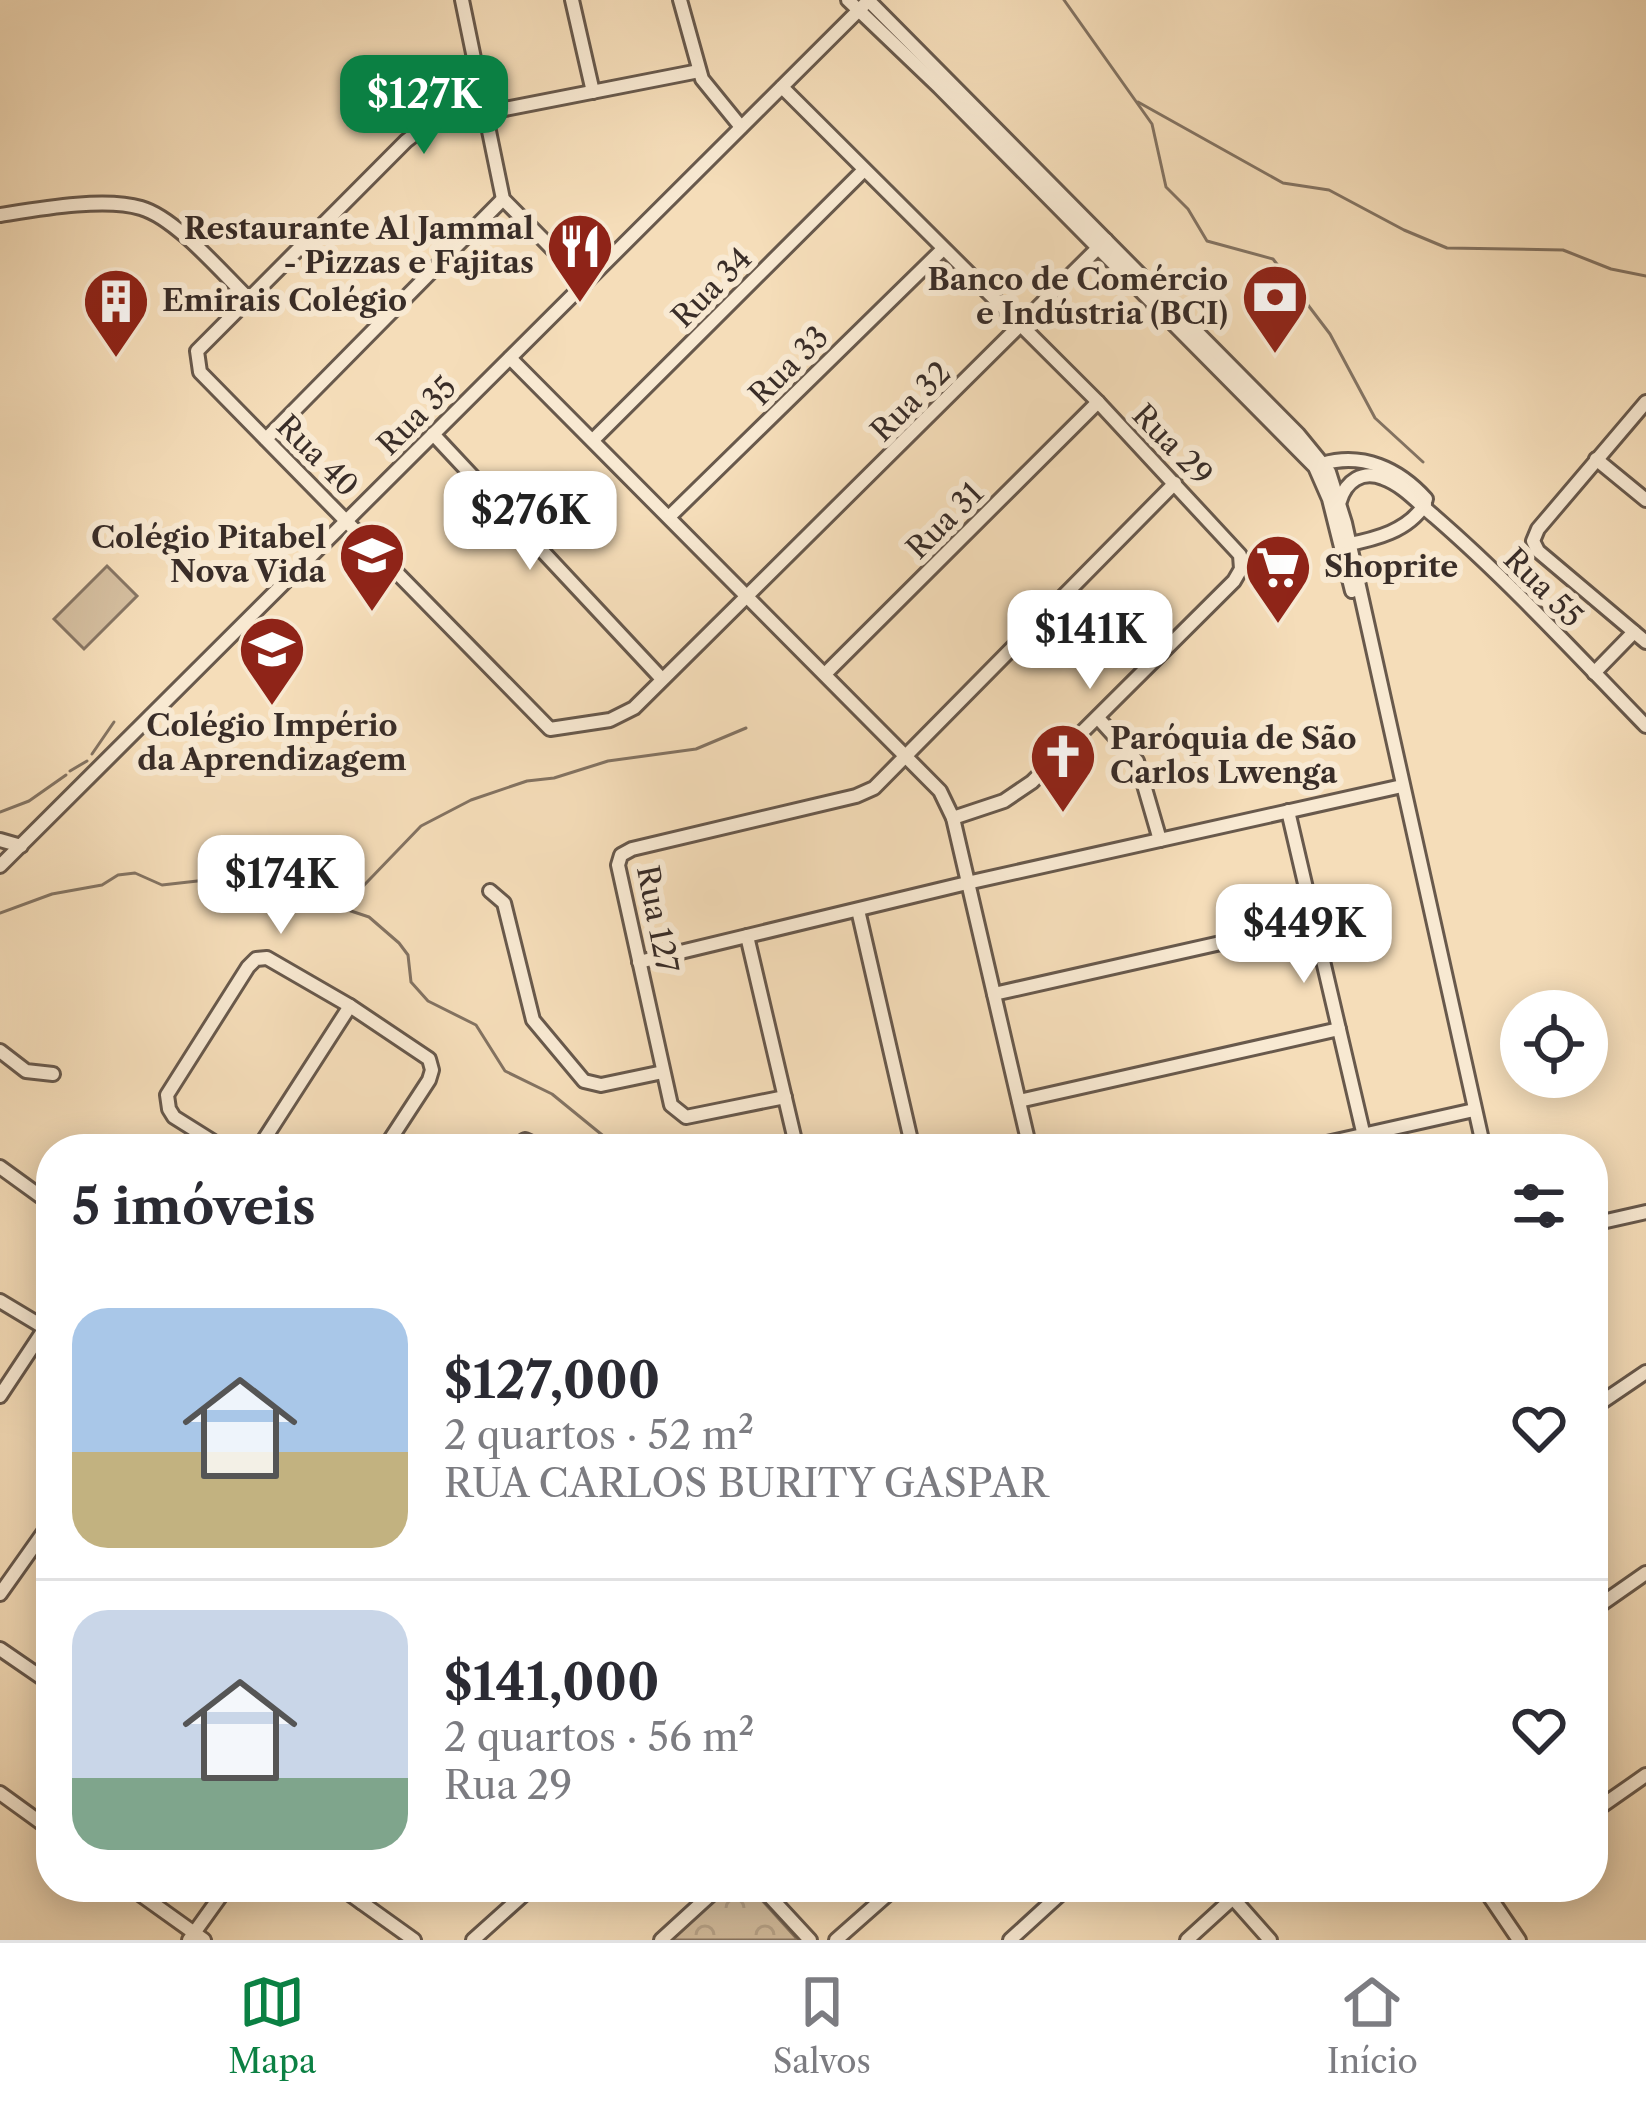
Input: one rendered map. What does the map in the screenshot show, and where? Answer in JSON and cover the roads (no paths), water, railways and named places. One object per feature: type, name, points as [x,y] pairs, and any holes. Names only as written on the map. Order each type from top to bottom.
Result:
[{"type":"street","points":[[462,0],[503,199],[586,283]]},
{"type":"street","points":[[572,0],[592,92]]},
{"type":"street","points":[[680,0],[699,71],[741,127]]},
{"type":"street","points":[[861,3],[1320,465],[1340,502],[1344,546]]},
{"type":"street","name":"Rua 35","points":[[0,866],[861,3]]},
{"type":"street","points":[[0,215],[43,208],[143,208],[177,231],[249,299],[417,131],[434,122],[699,71]]},
{"type":"street","name":"Rua 29","points":[[782,87],[1098,402],[1240,555],[1241,568],[1234,581],[1016,795],[952,818]]},
{"type":"street","name":"Rua 34","points":[[592,440],[864,170]]},
{"type":"street","points":[[266,439],[503,199]]},
{"type":"street","name":"Rua 32","points":[[550,729],[620,717],[1102,244]]},
{"type":"street","name":"Rua 33","points":[[669,517],[943,249]]},
{"type":"street","name":"Rua 40","points":[[249,299],[201,345],[196,361],[200,372],[550,729]]},
{"type":"street","points":[[510,358],[940,791],[952,818],[1027,1134]]},
{"type":"street","name":"Rua 31","points":[[825,674],[1098,402]]},
{"type":"street","points":[[1646,402],[1538,529],[1533,541],[1538,551],[1646,642]]},
{"type":"street","points":[[433,434],[662,679]]},
{"type":"street","points":[[1597,459],[1646,500]]},
{"type":"street","points":[[1320,465],[1345,460],[1384,466],[1407,480],[1425,504]]},
{"type":"street","points":[[1320,465],[1371,653],[1480,1134]]},
{"type":"street","points":[[1340,502],[1346,485],[1372,475],[1425,504]]},
{"type":"street","points":[[905,754],[1175,483]]},
{"type":"street","points":[[1344,546],[1400,528],[1425,504]]},
{"type":"street","name":"Rua 55","points":[[1425,504],[1646,726]]},
{"type":"street","points":[[1594,673],[1634,632]]},
{"type":"street","points":[[1098,718],[1138,761],[1160,840]]},
{"type":"street","name":"Rua 127","points":[[785,1097],[686,1118],[671,1105],[618,865],[625,852],[863,793],[878,784],[905,754]]},
{"type":"street","points":[[639,962],[1402,786]]},
{"type":"street","points":[[1288,811],[1364,1134]]},
{"type":"street","points":[[0,840],[21,846]]},
{"type":"street","points":[[490,890],[504,904],[533,1020],[578,1075],[601,1085],[664,1072]]},
{"type":"street","points":[[858,910],[910,1134]]},
{"type":"street","points":[[994,994],[1314,922]]},
{"type":"street","points":[[747,936],[794,1134]]},
{"type":"street","points":[[201,1134],[174,1117],[167,1095],[251,962],[263,958],[279,962],[423,1052],[431,1065],[429,1080],[394,1134]]},
{"type":"street","points":[[268,1134],[350,1006]]},
{"type":"street","points":[[1019,1101],[1339,1029]]},
{"type":"street","points":[[0,1051],[26,1071],[53,1074]]},
{"type":"street","points":[[1393,1134],[1474,1110]]},
{"type":"street","points":[[0,1167],[36,1193]]},
{"type":"street","points":[[1608,1221],[1646,1212]]},
{"type":"street","points":[[0,1301],[36,1319]]},
{"type":"street","points":[[0,1396],[36,1345]]},
{"type":"street","points":[[1608,1398],[1646,1372]]},
{"type":"street","points":[[0,1594],[36,1543]]},
{"type":"street","points":[[1608,1600],[1646,1574]]},
{"type":"street","points":[[0,1649],[36,1674]]},
{"type":"street","points":[[1608,1802],[1646,1775]]},
{"type":"street","points":[[0,1793],[36,1819]]},
{"type":"street","points":[[149,1902],[195,1938],[218,1902]]},
{"type":"street","points":[[361,1902],[414,1940]]},
{"type":"street","points":[[473,1940],[515,1902]]},
{"type":"street","points":[[661,1940],[703,1902]]},
{"type":"street","points":[[775,1902],[810,1940]]},
{"type":"street","points":[[836,1940],[879,1902]]},
{"type":"street","points":[[1010,1940],[1049,1902]]},
{"type":"street","points":[[1187,1940],[1230,1902]]},
{"type":"street","points":[[1237,1902],[1270,1940]]},
{"type":"street","points":[[1494,1902],[1519,1940]]},
{"type":"waterway","points":[[1064,0],[1152,124],[1166,187],[1188,209],[1207,241],[1273,259],[1330,334],[1375,418],[1423,462]]},
{"type":"waterway","points":[[1138,102],[1283,183],[1329,190],[1447,248],[1563,250],[1611,269],[1646,276]]},
{"type":"waterway","points":[[92,754],[114,722]]},
{"type":"waterway","points":[[344,906],[421,826],[471,800],[608,761],[696,749],[746,728]]},
{"type":"waterway","points":[[70,771],[87,761]]},
{"type":"waterway","points":[[0,812],[29,801],[66,775]]},
{"type":"waterway","points":[[0,913],[135,873],[162,885],[224,878],[256,883],[261,894],[279,904],[342,908],[369,917],[408,955],[411,982],[428,1001],[476,1025],[505,1071],[552,1094],[601,1134]]},
{"type":"place","name":"Restaurante Al Jammal - Pizzas e Fajitas","points":[[580,305]]},
{"type":"place","name":"Banco de Comércio e Indústria (BCI)","points":[[1275,356]]},
{"type":"place","name":"Emirais Colégio","points":[[116,360]]},
{"type":"place","name":"Colégio Pitabel Nova Vida","points":[[372,614]]},
{"type":"place","name":"Shoprite","points":[[1278,626]]},
{"type":"place","name":"Colégio Império da Aprendizagem","points":[[272,708]]},
{"type":"place","name":"Paróquia de São Carlos Lwenga","points":[[1063,815]]}]
